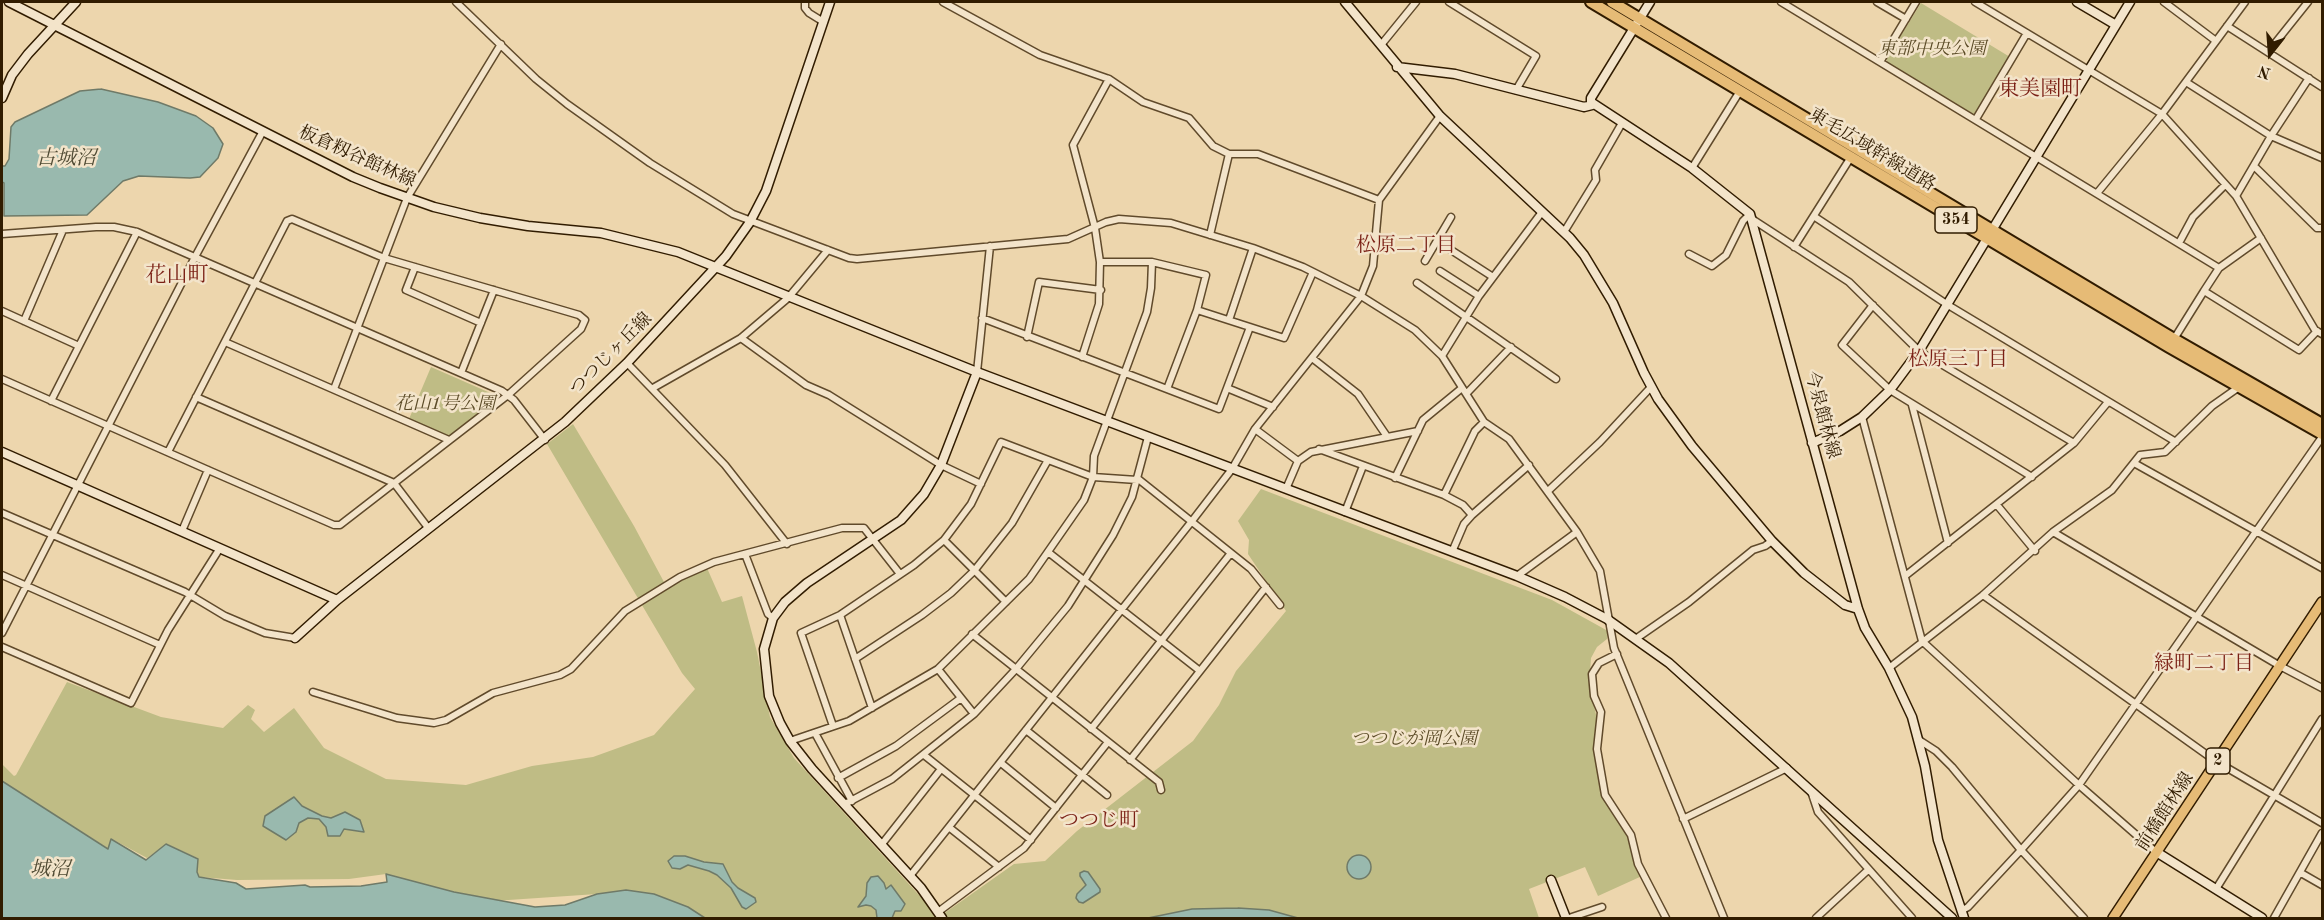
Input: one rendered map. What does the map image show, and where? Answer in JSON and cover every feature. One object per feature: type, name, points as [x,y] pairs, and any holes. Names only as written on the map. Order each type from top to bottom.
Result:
[{"type":"highway","name":"東毛広域幹線道路","points":[[1591,2],[1637,23],[2322,435]]},
{"type":"highway","name":"東毛広域幹線道路","points":[[1612,2],[1637,23],[1740,91],[1851,157],[2322,424]]},
{"type":"main road","name":"前橋館林線","points":[[2114,918],[2322,602]]},
{"type":"street","name":"板倉籾谷館林線","points":[[9,2],[353,177],[407,198],[458,214],[498,222],[601,233],[629,238],[678,252],[977,372],[1516,576],[1565,597],[1637,638],[1695,686],[1952,918]]},
{"type":"street","points":[[2,98],[12,75],[76,2]]},
{"type":"street","points":[[456,2],[536,79],[650,163],[717,206],[750,222],[828,250],[857,259],[1068,239],[1106,222],[1133,219],[1171,223],[1253,248],[1313,272],[1361,296],[1415,330],[1442,356],[1484,422],[1509,439],[1529,465],[1577,532],[1600,571],[1605,588],[1607,619],[1617,654],[1724,918]]},
{"type":"street","points":[[805,2],[808,13],[822,21]]},
{"type":"street","name":"つつじヶ丘線","points":[[295,638],[337,600],[544,440],[592,398],[717,267],[750,222],[772,173],[830,2]]},
{"type":"street","points":[[944,2],[1040,55],[1109,79],[1143,102],[1189,118],[1213,146],[1229,154],[1258,154],[1379,200]]},
{"type":"street","points":[[1345,2],[1440,116],[1563,232],[1584,255],[1598,274],[1651,387],[1692,446],[1772,541],[1804,573],[1845,605],[1858,609]]},
{"type":"street","points":[[1381,45],[1416,2]]},
{"type":"street","points":[[1449,2],[1536,56],[1515,90]]},
{"type":"street","points":[[1592,105],[1591,98],[1650,2]]},
{"type":"street","points":[[1781,2],[2098,192],[2219,268]]},
{"type":"street","points":[[1877,2],[1906,19]]},
{"type":"street","points":[[1880,62],[1916,2]]},
{"type":"street","points":[[1975,2],[2162,114],[2236,196],[2320,333],[2299,350],[2204,291]]},
{"type":"street","points":[[2077,2],[2116,25]]},
{"type":"street","points":[[1812,442],[1840,431],[1862,417],[1890,390],[1919,351],[2130,2]]},
{"type":"street","points":[[2164,2],[2216,41]]},
{"type":"street","points":[[2098,192],[2162,114],[2245,2]]},
{"type":"street","points":[[2268,52],[2308,2]]},
{"type":"street","points":[[2227,26],[2322,87]]},
{"type":"street","points":[[1976,119],[2027,33]]},
{"type":"street","points":[[334,389],[407,198],[501,44]]},
{"type":"street","points":[[1397,67],[1455,74],[1584,107],[1592,105],[1692,168],[1751,216],[1849,282],[1919,351],[2074,443]]},
{"type":"street","points":[[2236,196],[2271,136],[2309,78]]},
{"type":"street","points":[[1082,357],[1096,317],[1101,290],[1100,262],[1095,228],[1073,146],[1109,79]]},
{"type":"street","points":[[2186,82],[2271,136],[2322,158]]},
{"type":"street","points":[[1692,168],[1740,91]]},
{"type":"street","points":[[910,876],[1192,521],[1232,469],[1255,429],[1361,296],[1373,266],[1379,200],[1440,116]]},
{"type":"street","points":[[1563,232],[1596,180],[1595,170],[1622,123]]},
{"type":"street","points":[[2,633],[195,257],[263,131]]},
{"type":"street","points":[[1210,235],[1229,154]]},
{"type":"street","points":[[1794,247],[1851,157]]},
{"type":"street","points":[[2254,165],[2317,228],[2322,228]]},
{"type":"street","points":[[2179,243],[2193,217],[2225,185]]},
{"type":"street","points":[[1442,356],[1479,296],[1542,212]]},
{"type":"street","points":[[1689,254],[1712,266],[1726,255],[1743,221],[1751,216]]},
{"type":"street","name":"今泉館林線","points":[[1751,216],[1858,609],[1865,628],[1889,668],[1909,709],[1919,740],[1938,840],[1963,915]]},
{"type":"street","points":[[1815,217],[1948,305],[2176,442]]},
{"type":"street","points":[[1425,261],[1451,218]]},
{"type":"street","points":[[2,379],[51,400],[108,426],[334,525],[340,525],[508,395],[581,329],[585,320],[579,315],[384,258],[292,219],[287,221],[168,452]]},
{"type":"street","points":[[2,234],[114,227],[137,232],[508,395],[544,440]]},
{"type":"street","points":[[24,321],[63,230]]},
{"type":"street","points":[[51,400],[137,232]]},
{"type":"street","points":[[2174,339],[2219,268],[2260,238]]},
{"type":"street","points":[[1437,241],[1493,277]]},
{"type":"street","points":[[990,246],[977,372],[941,465],[933,482],[912,509],[873,540],[798,590],[784,602],[773,618],[764,650],[766,676],[773,708],[790,741],[812,769],[848,803],[940,915],[1016,855],[1031,840],[1108,742]]},
{"type":"street","points":[[1229,320],[1253,248]]},
{"type":"street","points":[[652,388],[741,338],[788,298],[828,250]]},
{"type":"street","points":[[1100,262],[1152,262],[1206,275],[1197,310],[1167,389]]},
{"type":"street","points":[[790,741],[849,721],[938,669],[1029,579],[1084,500],[1093,477],[1094,456],[1148,312],[1152,262]]},
{"type":"street","points":[[415,267],[406,290],[481,323]]},
{"type":"street","points":[[1440,271],[1479,296]]},
{"type":"street","points":[[1197,310],[1284,338],[1313,272]]},
{"type":"street","points":[[1027,337],[1039,282],[1101,290]]},
{"type":"street","points":[[1417,283],[1556,379]]},
{"type":"street","points":[[461,373],[494,290]]},
{"type":"street","points":[[1873,305],[1842,345],[1890,390],[2032,477]]},
{"type":"street","points":[[2,311],[79,346]]},
{"type":"street","points":[[982,318],[1219,409],[1250,327]]},
{"type":"street","points":[[741,338],[806,385],[829,394],[941,465],[981,483]]},
{"type":"street","points":[[225,342],[449,440]]},
{"type":"street","points":[[1395,478],[1423,420],[1465,391],[1510,347]]},
{"type":"street","points":[[1312,358],[1358,394],[1386,435]]},
{"type":"street","points":[[627,363],[725,465],[787,544]]},
{"type":"street","points":[[1548,490],[1600,442],[1651,387]]},
{"type":"street","points":[[1889,668],[1922,640],[1983,596],[2053,532],[2112,490],[2140,455],[2166,452],[2212,406],[2240,387]]},
{"type":"street","points":[[1227,388],[1273,407]]},
{"type":"street","points":[[196,397],[394,483],[429,529]]},
{"type":"street","points":[[1905,576],[2074,443],[2108,402]]},
{"type":"street","points":[[1912,405],[1948,543]]},
{"type":"street","points":[[1862,417],[1922,640],[2079,785],[2158,853],[2262,918]]},
{"type":"street","points":[[1444,495],[1475,431],[1484,422]]},
{"type":"street","points":[[1255,429],[1298,461]]},
{"type":"street","points":[[1286,489],[1298,461],[1306,454],[1386,435],[1418,431]]},
{"type":"street","points":[[1963,915],[2079,785],[2322,435]]},
{"type":"street","points":[[848,803],[892,779],[974,714],[1016,669],[1068,606],[1113,536],[1132,497],[1148,437]]},
{"type":"street","points":[[833,726],[801,633],[840,615],[926,557],[944,540],[960,522],[1001,442],[1093,477],[1137,479],[1251,569],[1280,605]]},
{"type":"street","points":[[1320,449],[1444,495],[1463,505],[1472,515]]},
{"type":"street","points":[[2,452],[337,600]]},
{"type":"street","points":[[855,659],[922,615],[951,593],[974,571],[1012,523],[1048,460]]},
{"type":"street","points":[[2134,463],[2322,568]]},
{"type":"street","points":[[1452,552],[1464,524],[1529,465]]},
{"type":"street","points":[[1345,512],[1363,466]]},
{"type":"street","points":[[182,531],[208,470]]},
{"type":"street","points":[[1997,505],[2034,551]]},
{"type":"street","points":[[2,513],[191,595],[225,616],[266,633],[295,638]]},
{"type":"street","points":[[313,692],[397,718],[434,723],[446,720],[493,693],[560,675],[571,669],[625,611],[680,577],[714,562],[842,528],[864,528],[900,574]]},
{"type":"street","points":[[1516,576],[1577,532]]},
{"type":"street","points":[[2053,532],[2280,666],[2322,688]]},
{"type":"street","points":[[944,540],[1006,602]]},
{"type":"street","points":[[1637,638],[1689,602],[1753,550],[1772,541]]},
{"type":"street","points":[[2,647],[131,703],[159,645],[220,548]]},
{"type":"street","points":[[1048,552],[1200,671]]},
{"type":"street","points":[[1091,729],[1231,553]]},
{"type":"street","points":[[745,554],[768,614],[773,618]]},
{"type":"street","points":[[2,574],[159,645]]},
{"type":"street","points":[[1130,760],[1266,587]]},
{"type":"street","points":[[1983,596],[2217,762],[2322,824]]},
{"type":"street","points":[[840,615],[872,708]]},
{"type":"street","points":[[972,634],[1159,782],[1161,790]]},
{"type":"street","points":[[1617,654],[1599,663],[1592,674],[1594,696],[1601,712],[1597,749],[1605,795],[1631,835],[1638,864],[1666,918]]},
{"type":"street","points":[[938,669],[974,714]]},
{"type":"street","points":[[838,778],[896,746],[961,698]]},
{"type":"street","points":[[2216,889],[2322,719]]},
{"type":"street","points":[[1026,730],[1107,795]]},
{"type":"street","points":[[815,732],[848,803]]},
{"type":"street","points":[[1919,740],[1936,751],[1952,767],[2021,850],[2084,918]]},
{"type":"street","points":[[924,755],[1031,840]]},
{"type":"street","points":[[1001,763],[1056,808]]},
{"type":"street","points":[[1683,819],[1787,768]]},
{"type":"street","points":[[882,844],[941,769]]},
{"type":"street","points":[[1810,791],[1818,812],[1909,917]]},
{"type":"street","points":[[950,828],[999,867]]},
{"type":"street","points":[[2274,918],[2322,833]]},
{"type":"street","points":[[1816,918],[1868,870]]},
{"type":"street","points":[[2301,873],[2322,885]]},
{"type":"street","points":[[1551,880],[1567,918],[1602,907]]},
{"type":"green space","name":"東部中央公園","points":[[1921,3],[2010,57],[1977,112],[1973,114],[1887,62],[1887,58]]},
{"type":"green space","name":"花山1号公園","points":[[431,367],[495,395],[496,400],[451,435],[409,419]]},
{"type":"green space","name":"つつじが岡公園","points":[[573,424],[634,526],[664,582],[670,585],[707,568],[722,602],[742,596],[757,652],[770,717],[794,758],[939,917],[1014,864],[1045,861],[1077,831],[1193,741],[1219,705],[1236,671],[1286,611],[1248,554],[1249,540],[1238,521],[1261,489],[1552,600],[1608,631],[1607,639],[1597,647],[1591,658],[1590,689],[1598,723],[1594,749],[1603,797],[1628,837],[1635,865],[1642,876],[1598,896],[1585,867],[1529,889],[1539,918],[696,918],[663,898],[597,894],[479,902],[386,874],[349,879],[237,880],[199,877],[197,858],[167,844],[147,858],[112,839],[109,849],[2,781],[2,764],[14,776],[16,775],[67,682],[161,717],[223,728],[248,705],[255,710],[251,719],[264,732],[294,708],[324,748],[386,779],[466,785],[532,766],[593,757],[654,735],[695,689],[682,673],[547,444]]},
{"type":"water","name":"古城沼","points":[[101,89],[158,102],[196,116],[213,128],[223,144],[218,158],[200,177],[139,176],[123,181],[87,215],[4,216],[2,166],[5,166],[9,159],[11,127],[15,122],[80,91]]},
{"type":"water","name":"城沼","points":[[2,781],[108,849],[111,839],[146,860],[166,844],[198,859],[199,877],[236,883],[246,889],[305,885],[310,887],[361,886],[387,882],[386,874],[454,892],[535,907],[565,905],[597,894],[626,890],[654,894],[688,907],[705,918],[2,918]]},
{"type":"water","points":[[294,797],[302,806],[322,816],[331,818],[345,812],[360,820],[364,832],[344,829],[340,836],[328,836],[326,827],[319,819],[308,818],[299,823],[296,832],[286,840],[263,826],[265,816]]},
{"type":"water","points":[[1359,855],[1368,858],[1371,867],[1368,876],[1359,879],[1350,876],[1347,867],[1350,858]]},
{"type":"water","points":[[674,856],[723,864],[732,882],[755,898],[756,902],[746,909],[742,907],[731,888],[709,871],[688,865],[680,869],[672,868],[668,861]]},
{"type":"water","points":[[1088,872],[1100,892],[1083,903],[1076,898],[1086,885],[1080,876],[1080,873]]},
{"type":"water","points":[[878,876],[886,889],[891,885],[905,904],[901,911],[895,911],[892,918],[877,918],[876,910],[871,906],[858,907],[866,896],[867,883],[871,877]]},
{"type":"water","points":[[1192,909],[1269,910],[1298,918],[1148,918]]},
{"type":"district","name":"東美園町","points":[[2040,89]]},
{"type":"district","name":"松原二丁目","points":[[1406,246]]},
{"type":"district","name":"花山町","points":[[177,275]]},
{"type":"district","name":"松原三丁目","points":[[1958,360]]},
{"type":"district","name":"緑町二丁目","points":[[2204,664]]},
{"type":"district","name":"つつじ町","points":[[1099,821]]}]
